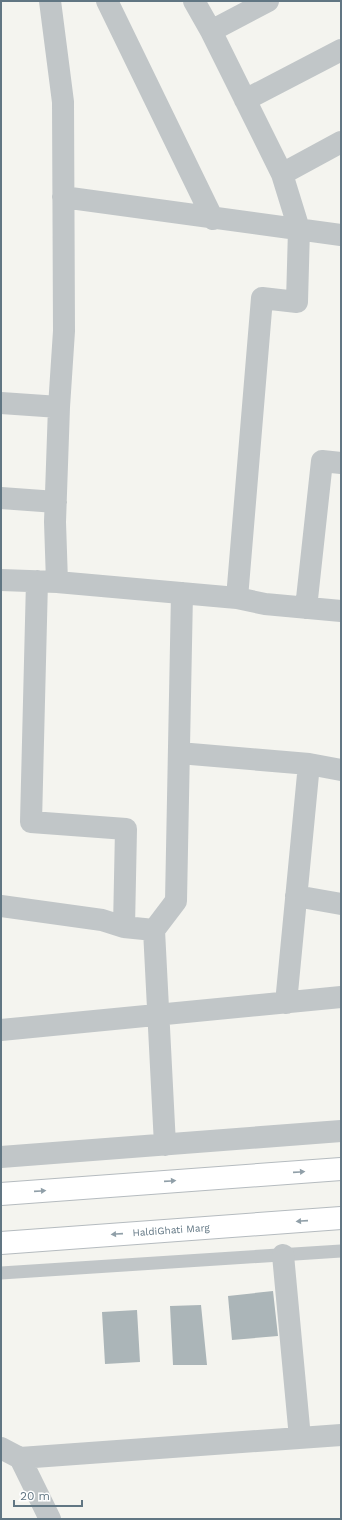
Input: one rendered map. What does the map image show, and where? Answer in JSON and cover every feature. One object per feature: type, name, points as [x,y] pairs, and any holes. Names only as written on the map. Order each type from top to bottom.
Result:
[{"type":"street","points":[[107,1],[213,218]]},
{"type":"street","points":[[194,1],[211,31],[282,174],[299,229],[297,302],[262,298],[237,598]]},
{"type":"street","points":[[211,31],[268,1]]},
{"type":"street","points":[[56,4],[63,102],[64,331],[58,407],[56,502],[47,582],[31,822],[126,829],[124,927]]},
{"type":"street","points":[[245,100],[341,50]]},
{"type":"street","points":[[282,174],[341,142]]},
{"type":"street","points":[[63,197],[341,235]]},
{"type":"street","points":[[1,403],[58,407]]},
{"type":"street","points":[[306,608],[322,461],[341,463]]},
{"type":"street","points":[[1,498],[56,502]]},
{"type":"street","points":[[1,580],[47,582],[237,598],[265,604],[341,611]]},
{"type":"street","points":[[165,1145],[154,930],[176,901],[182,593]]},
{"type":"street","points":[[179,753],[309,764],[341,770]]},
{"type":"street","points":[[286,1003],[309,764]]},
{"type":"street","points":[[296,896],[341,904]]},
{"type":"street","points":[[1,906],[102,920],[124,927],[154,930]]},
{"type":"street","points":[[1,1030],[341,997]]},
{"type":"street","points":[[1,1157],[341,1131]]},
{"type":"street","points":[[1,1194],[341,1169]]},
{"type":"street","name":"HaldiGhati Marg","points":[[1,1243],[341,1218]]},
{"type":"street","points":[[283,1255],[300,1438]]},
{"type":"street","points":[[1,1448],[20,1458],[341,1435]]},
{"type":"street","points":[[20,1458],[50,1519]]},
{"type":"lane","points":[[1,1273],[341,1251]]},
{"type":"building","points":[[273,1291],[278,1336],[232,1340],[228,1296]]},
{"type":"building","points":[[201,1305],[207,1365],[173,1365],[170,1306]]},
{"type":"building","points":[[137,1310],[140,1362],[105,1364],[102,1312]]}]
